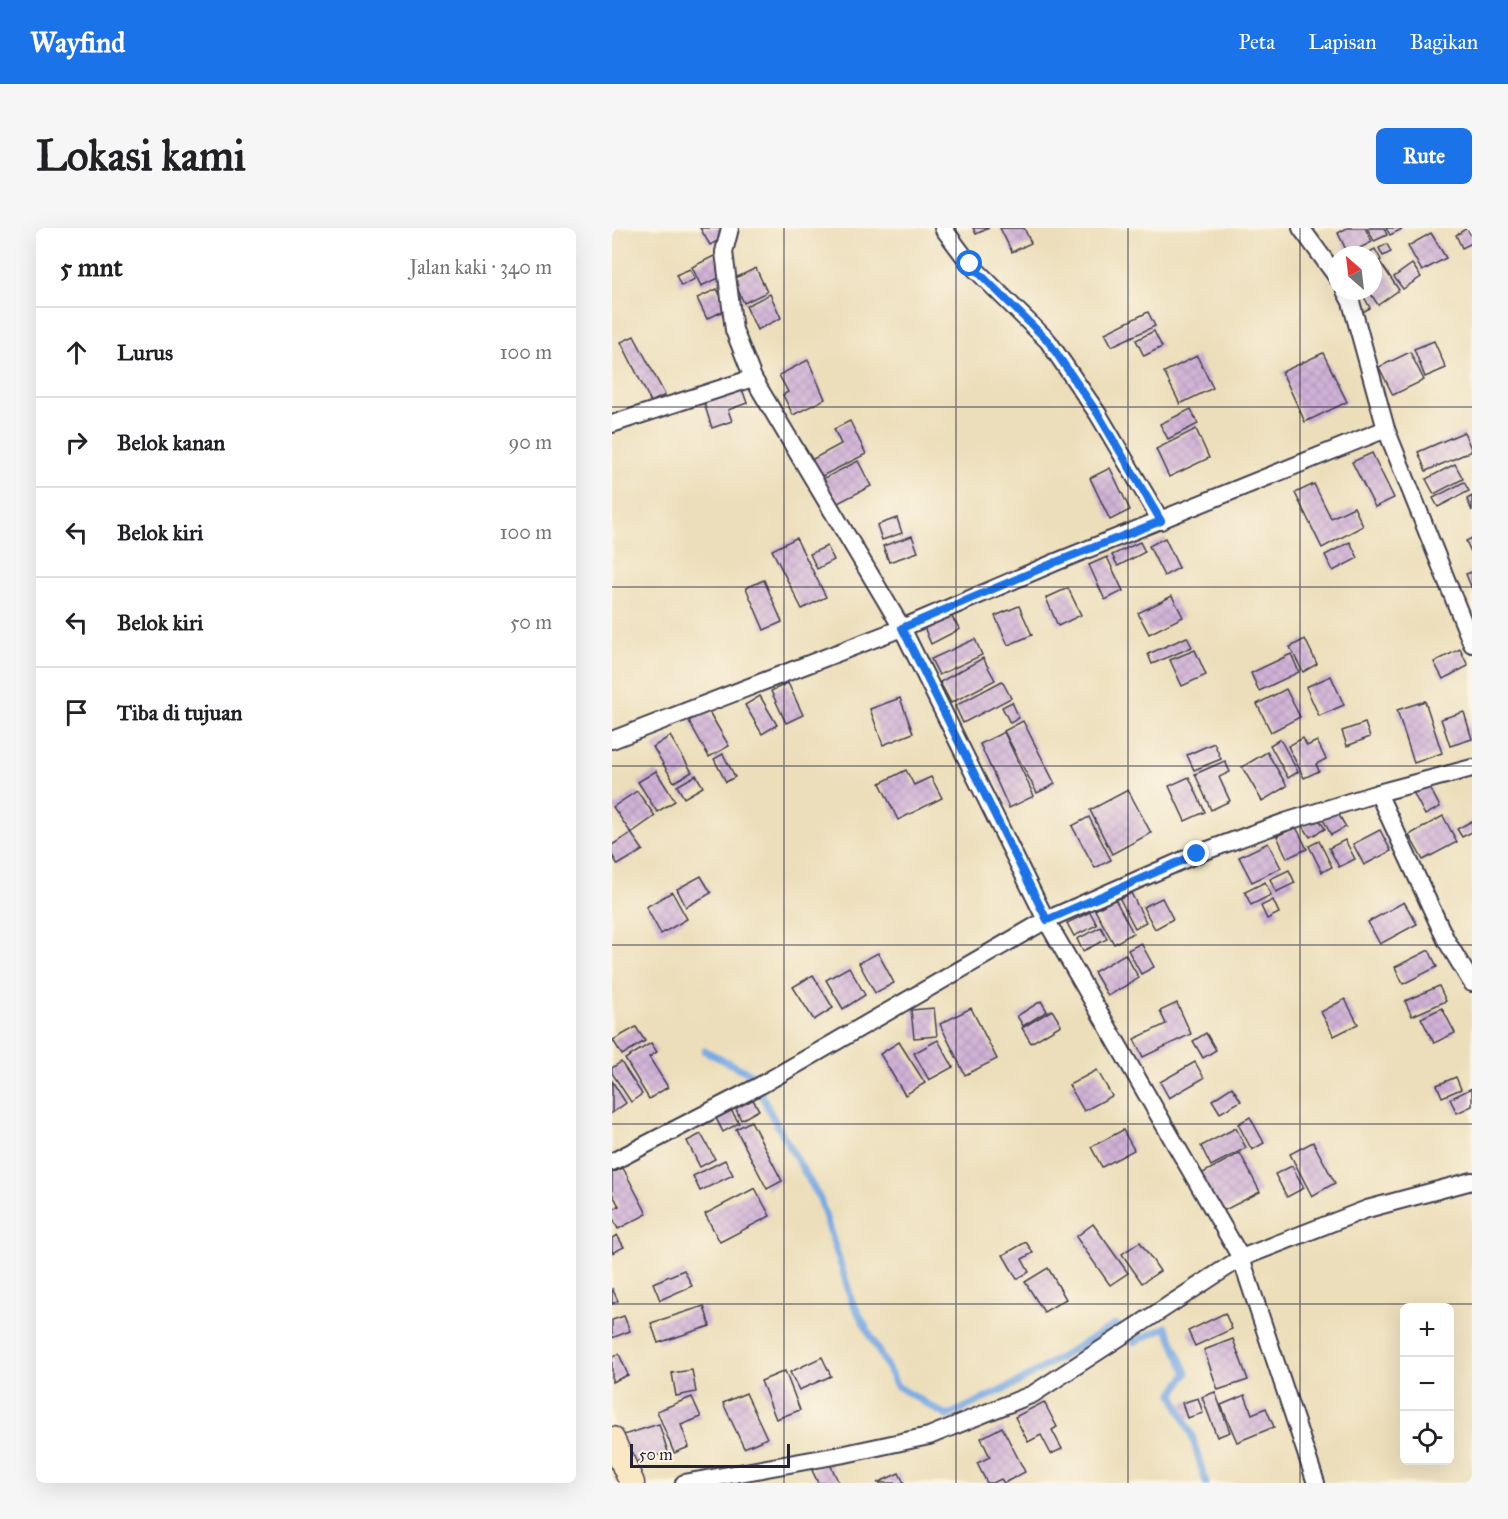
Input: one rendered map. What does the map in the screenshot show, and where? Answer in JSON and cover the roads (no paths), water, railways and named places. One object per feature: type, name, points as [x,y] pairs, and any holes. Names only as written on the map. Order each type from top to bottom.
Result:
[{"type":"street","points":[[730,228],[724,252],[734,330],[753,378],[902,628],[1047,920],[1241,1258],[1316,1483]]},
{"type":"street","points":[[944,228],[970,264],[1048,341],[1098,414],[1161,521]]},
{"type":"street","points":[[1301,228],[1328,265]]},
{"type":"street","points":[[1350,300],[1386,429],[1472,644]]},
{"type":"street","points":[[612,424],[753,378]]},
{"type":"street","points":[[612,740],[902,628],[1056,562],[1386,429]]},
{"type":"street","points":[[612,1162],[757,1087],[1047,920],[1197,854],[1285,822],[1378,793],[1472,768]]},
{"type":"street","points":[[1378,793],[1446,940],[1472,983]]},
{"type":"street","points":[[684,1483],[845,1454],[929,1436],[1033,1394],[1241,1258],[1367,1209],[1472,1180]]},
{"type":"street","points":[[612,1439],[632,1483]]},
{"type":"waterway","points":[[705,1051],[751,1074],[771,1114],[820,1199],[852,1301],[897,1386],[947,1416],[1017,1383],[1116,1324],[1134,1342],[1166,1327],[1187,1373],[1173,1394],[1192,1436],[1206,1483]]}]
